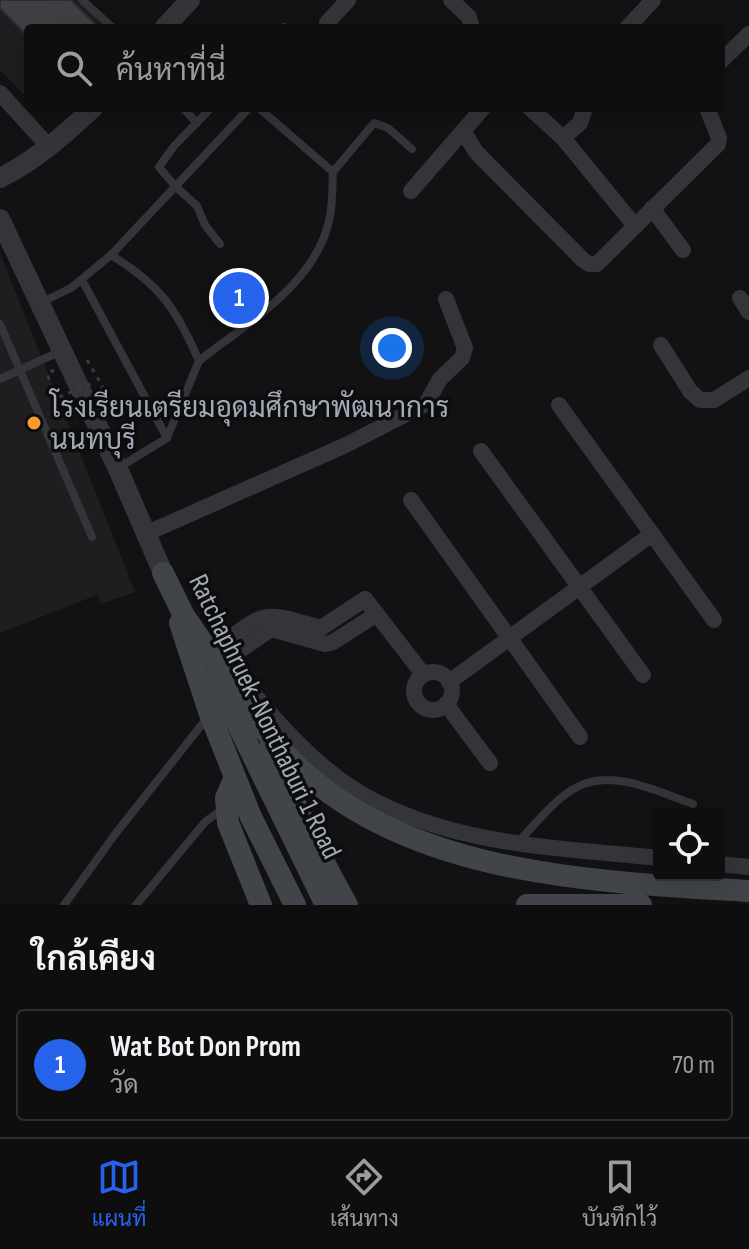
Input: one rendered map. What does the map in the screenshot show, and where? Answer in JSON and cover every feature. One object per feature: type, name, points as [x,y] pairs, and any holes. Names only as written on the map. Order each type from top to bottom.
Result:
[{"type":"main road","name":"Ratchaphruek-Nonthaburi 1 Road","points":[[163,573],[326,905]]},
{"type":"main road","name":"Ratchaphruek-Nonthaburi 1 Road","points":[[163,573],[210,714],[235,777],[251,817],[295,905]]},
{"type":"main road","points":[[187,620],[266,732],[292,762],[333,796],[380,826],[441,850],[512,867],[639,884],[749,891]]},
{"type":"main road","points":[[266,732],[309,835],[347,905]]},
{"type":"main road","points":[[235,777],[226,798],[228,823],[261,905]]},
{"type":"main road","points":[[251,817],[276,905]]},
{"type":"main road","points":[[527,905],[641,905]]},
{"type":"street","points":[[170,24],[190,0]]},
{"type":"street","points":[[327,23],[348,0]]},
{"type":"street","points":[[451,0],[469,17],[471,24]]},
{"type":"street","points":[[631,24],[653,0]]},
{"type":"street","points":[[725,57],[749,34]]},
{"type":"street","points":[[0,93],[49,147]]},
{"type":"street","points":[[0,178],[22,167],[49,147],[88,112]]},
{"type":"street","points":[[411,191],[480,112]]},
{"type":"street","points":[[534,112],[563,138],[635,226]]},
{"type":"street","points":[[563,138],[580,123],[584,112]]},
{"type":"street","points":[[463,131],[485,163],[589,264],[597,264],[718,144],[719,138],[709,112]]},
{"type":"street","points":[[652,208],[683,250]]},
{"type":"street","points":[[0,219],[118,469],[163,573],[221,654],[279,725],[336,776],[369,798],[428,823],[516,844],[653,857]]},
{"type":"street","points":[[145,534],[346,445],[426,404],[440,379],[462,358],[465,348],[446,299]]},
{"type":"street","points":[[661,345],[690,391],[700,400],[714,400],[749,378]]},
{"type":"street","points":[[559,405],[714,620]]},
{"type":"street","points":[[481,451],[643,675]]},
{"type":"street","points":[[411,500],[580,737]]},
{"type":"street","points":[[449,682],[652,534]]},
{"type":"street","points":[[221,654],[259,617],[272,615],[321,628],[365,599],[423,674]]},
{"type":"street","points":[[221,654],[271,629],[325,644],[333,642],[377,614]]},
{"type":"street","points":[[423,674],[441,674],[449,682],[451,694],[446,704],[428,709],[418,702],[415,684],[423,674]]},
{"type":"street","points":[[446,704],[490,763]]},
{"type":"street","points":[[725,865],[749,867]]},
{"type":"lane","points":[[82,0],[109,24]]},
{"type":"lane","points":[[187,112],[197,123]]},
{"type":"lane","points":[[207,112],[174,146],[159,167],[197,206],[205,225],[220,244]]},
{"type":"lane","points":[[40,304],[82,280],[111,255],[245,112]]},
{"type":"lane","points":[[264,112],[333,172]]},
{"type":"lane","points":[[118,469],[167,438],[199,361],[288,290],[311,263],[331,215],[333,172],[374,123],[388,128],[412,149]]},
{"type":"lane","points":[[111,255],[156,287],[185,329],[199,361]]},
{"type":"lane","points":[[82,280],[167,438]]},
{"type":"lane","points":[[0,324],[92,537]]},
{"type":"lane","points":[[0,379],[62,350]]},
{"type":"lane","points":[[69,903],[116,833],[210,714]]},
{"type":"lane","points":[[516,844],[565,795],[596,780],[644,787],[693,804]]},
{"type":"lane","points":[[139,904],[205,822],[225,807]]},
{"type":"path","points":[[47,374],[59,403],[59,397],[96,382],[100,389],[103,387],[88,359]]},
{"type":"shaded area","points":[[0,0],[79,0],[102,24],[24,24],[24,95],[0,70]]},
{"type":"shaded area","name":"โรงเรียนเตรียมอุดมศึกษาพัฒนาการ นนทบุรี","points":[[0,253],[135,592],[101,604],[97,595],[0,633]]},
{"type":"building","points":[[0,0],[71,0],[95,24],[24,24],[24,33],[0,8]]},
{"type":"place","name":"Wat Bot Don Prom","points":[[239,298]]},
{"type":"place","name":"โรงเรียนเตรียมอุดมศึกษาพัฒนาการ นนทบุรี","points":[[34,423]]}]
